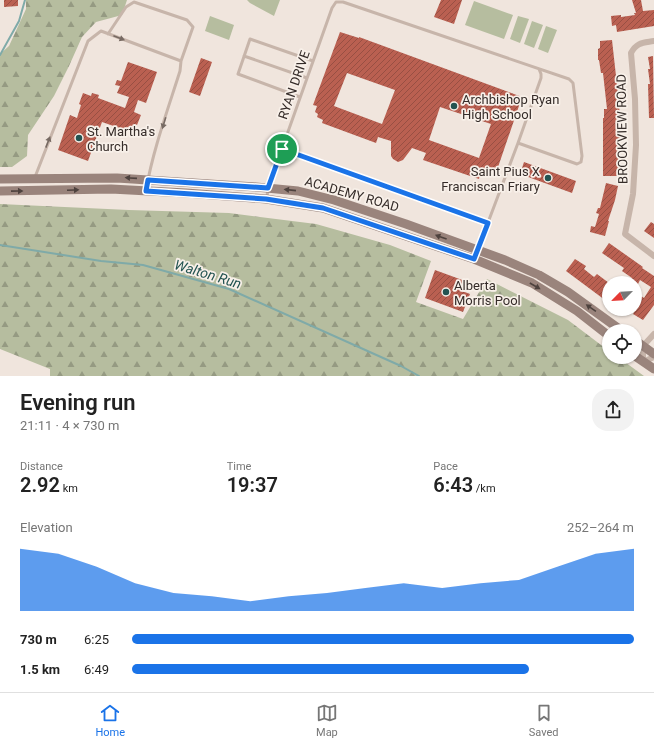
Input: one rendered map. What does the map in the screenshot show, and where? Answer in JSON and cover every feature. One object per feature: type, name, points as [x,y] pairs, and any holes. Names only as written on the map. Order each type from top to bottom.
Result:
[{"type":"main road","name":"ACADEMY ROAD","points":[[0,179],[117,178],[298,191],[334,200],[505,260],[539,275],[568,292],[612,324]]},
{"type":"main road","points":[[34,179],[34,191]]},
{"type":"main road","name":"ACADEMY ROAD","points":[[0,191],[112,189],[266,199],[323,208],[474,259],[532,283],[576,311],[602,331]]},
{"type":"main road","points":[[643,346],[654,354]]},
{"type":"main road","points":[[643,362],[654,369]]},
{"type":"street","name":"BROOKVIEW ROAD","points":[[654,41],[638,43],[631,52],[636,145],[633,194],[625,234],[654,256]]},
{"type":"street","points":[[654,334],[643,346],[643,362],[654,357]]},
{"type":"lane","points":[[108,34],[126,7],[134,2],[187,20],[192,27],[181,61],[180,71],[157,147],[146,191]]},
{"type":"lane","name":"RYAN DRIVE","points":[[266,199],[268,188],[300,97],[332,8],[336,2],[343,2],[539,68]]},
{"type":"lane","points":[[34,179],[88,41],[101,31],[181,61]]},
{"type":"lane","points":[[300,97],[238,74],[250,39],[313,61]]},
{"type":"lane","points":[[244,56],[307,78]]},
{"type":"lane","points":[[474,259],[541,78],[539,68]]},
{"type":"lane","points":[[518,143],[577,164],[581,162],[582,156],[573,83],[569,79],[539,68]]},
{"type":"lane","points":[[282,149],[488,223]]},
{"type":"green space","points":[[26,0],[127,0],[122,15],[96,22],[82,37],[54,96],[28,135],[27,156],[12,167],[0,167],[0,54],[9,46],[26,9]]},
{"type":"green space","points":[[247,0],[280,0],[274,16]]},
{"type":"green space","points":[[474,1],[513,15],[504,39],[465,25]]},
{"type":"green space","points":[[210,16],[234,25],[229,40],[205,31]]},
{"type":"green space","points":[[518,16],[529,19],[520,43],[510,39]]},
{"type":"green space","points":[[532,21],[543,25],[534,48],[524,44]]},
{"type":"green space","points":[[546,26],[557,30],[548,53],[538,49]]},
{"type":"green space","points":[[0,204],[229,213],[316,224],[390,245],[431,261],[416,302],[463,319],[487,279],[568,320],[602,346],[602,364],[628,364],[644,376],[50,376],[50,369],[0,349]]},
{"type":"building","points":[[4,0],[18,0],[18,6],[4,7]]},
{"type":"building","points":[[441,0],[462,0],[454,24],[434,17]]},
{"type":"building","points":[[632,0],[641,0],[643,11],[654,10],[654,26],[617,32],[616,25],[612,26],[611,16],[621,15],[621,17],[635,15],[634,13],[636,13]]},
{"type":"building","name":"Archbishop Ryan High School","points":[[340,32],[359,37],[522,97],[497,170],[493,169],[491,175],[488,174],[486,177],[480,175],[479,179],[423,160],[426,153],[412,148],[403,160],[398,162],[391,156],[391,141],[378,137],[376,143],[322,123],[323,120],[317,117],[318,114],[315,112],[317,106],[313,105]],"holes":[[[347,73],[395,90],[382,124],[334,106]],[[440,107],[491,124],[479,158],[429,140]]]},
{"type":"building","points":[[612,40],[620,116],[619,176],[603,176],[603,118],[604,109],[607,109],[603,73],[601,73],[598,60],[598,49],[600,48],[600,41]]},
{"type":"building","points":[[653,56],[654,118],[649,118],[648,84],[650,84],[648,69],[650,69],[648,57]]},
{"type":"building","points":[[201,58],[212,62],[200,96],[189,92]]},
{"type":"building","points":[[128,62],[157,72],[146,103],[138,100],[134,112],[141,115],[137,125],[134,124],[131,132],[102,122],[88,161],[58,150],[70,115],[77,118],[81,105],[79,104],[83,93],[91,96],[92,93],[99,95],[98,98],[125,108],[129,97],[117,93],[120,86],[115,85],[117,80],[121,81]]},
{"type":"building","name":"Saint Pius X Franciscan Friary","points":[[524,162],[576,181],[572,193],[520,174]]},
{"type":"building","points":[[606,183],[618,186],[605,236],[590,232],[591,226],[595,227],[599,214],[596,213],[598,208],[600,208]]},
{"type":"building","points":[[651,222],[654,224],[654,238],[644,231]]},
{"type":"building","points":[[609,243],[654,276],[654,305],[643,320],[636,316],[642,316],[642,297],[644,298],[651,287],[642,281],[642,276],[629,276],[622,271],[624,268],[602,253]]},
{"type":"building","points":[[575,259],[586,266],[584,269],[594,277],[597,274],[602,278],[602,298],[566,271]]},
{"type":"building","name":"Alberta Morris Pool","points":[[435,270],[465,281],[462,291],[470,294],[463,312],[425,298]]},
{"type":"waterway","name":"Walton Run","points":[[0,55],[19,21],[25,0]]},
{"type":"waterway","name":"Walton Run","points":[[0,245],[101,261],[143,265],[229,289],[401,366],[419,376]]},
{"type":"place","name":"Archbishop Ryan High School","points":[[454,106]]},
{"type":"place","name":"St. Martha's Church","points":[[79,138]]},
{"type":"place","name":"Saint Pius X Franciscan Friary","points":[[548,178]]},
{"type":"place","name":"Alberta Morris Pool","points":[[446,292]]},
{"type":"route","points":[[282,149],[488,223],[474,259],[323,208],[266,199],[146,191],[148,180],[268,188],[282,149]]}]
